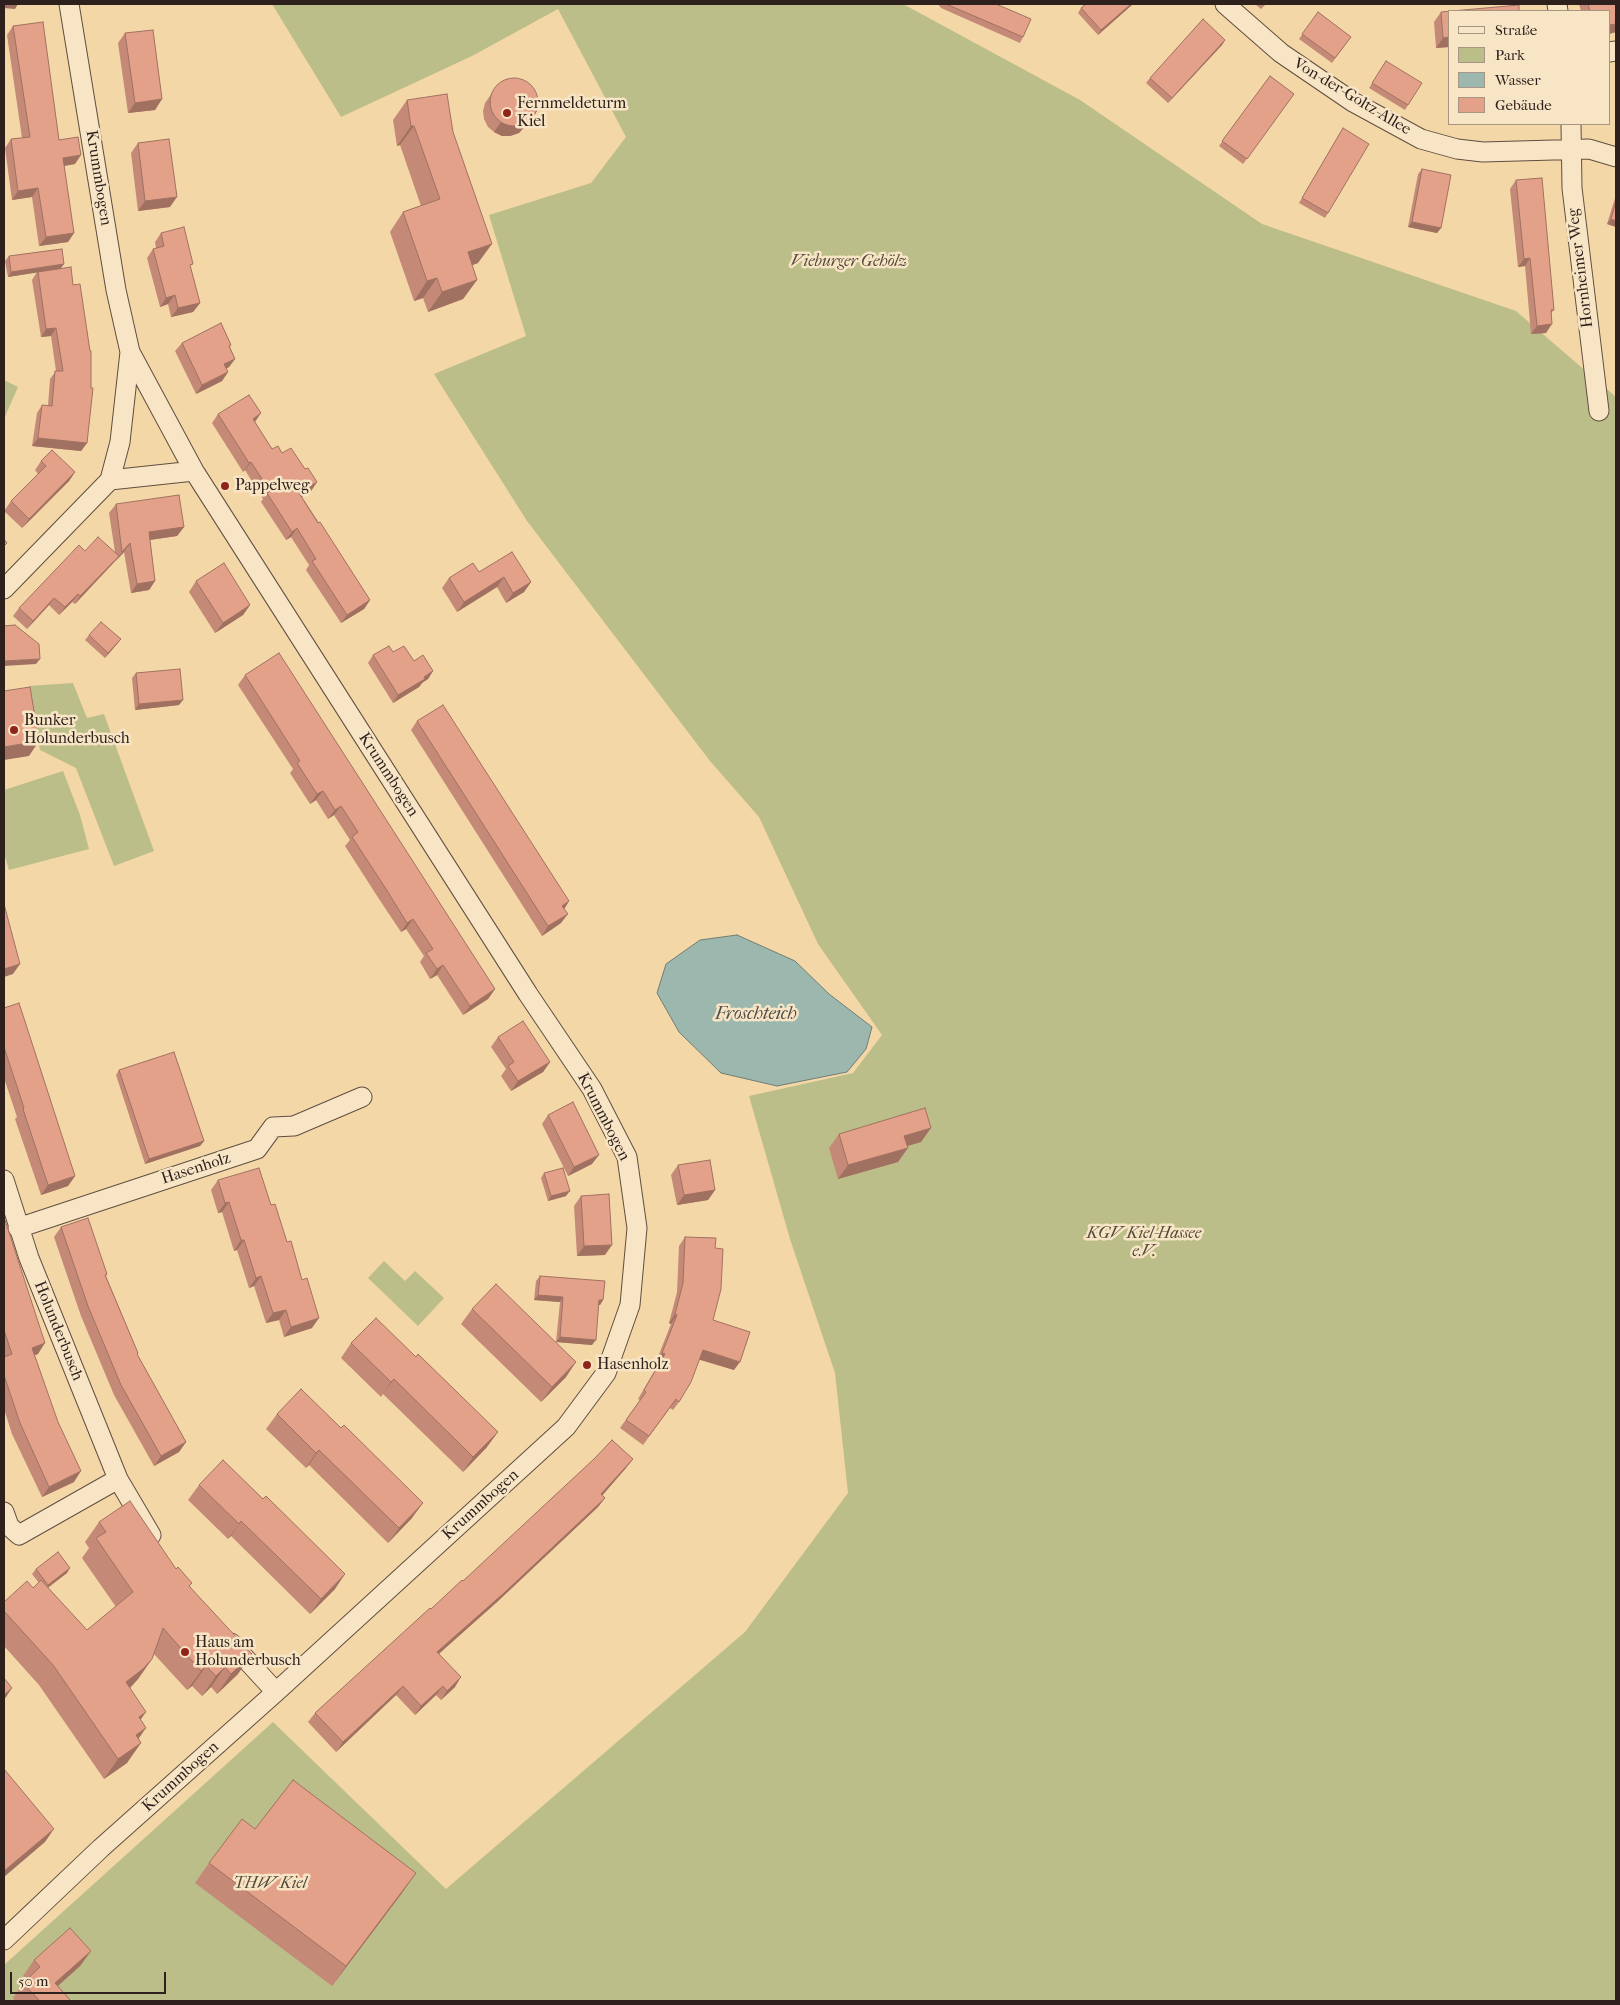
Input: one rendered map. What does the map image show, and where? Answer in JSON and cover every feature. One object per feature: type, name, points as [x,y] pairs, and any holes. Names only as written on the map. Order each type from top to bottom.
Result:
[{"type":"street","name":"Krummbogen","points":[[4,1940],[101,1848],[276,1692],[566,1427],[606,1373],[630,1305],[637,1228],[627,1158],[592,1089],[528,994],[194,471],[130,352],[116,290],[69,4]]},
{"type":"street","name":"Von-der-Goltz-Allee","points":[[1225,4],[1281,53],[1353,102],[1421,139],[1457,149],[1483,152],[1589,149],[1616,158]]},
{"type":"street","name":"Hornheimer Weg","points":[[1570,125],[1572,188],[1599,411]]},
{"type":"street","name":"Krummbogen","points":[[110,480],[120,442],[130,352]]},
{"type":"street","points":[[4,589],[110,480],[194,471]]},
{"type":"street","name":"Hasenholz","points":[[18,1228],[257,1150],[272,1127],[294,1126],[362,1097]]},
{"type":"street","name":"Holunderbusch","points":[[4,1180],[18,1228],[118,1479],[159,1548]]},
{"type":"street","points":[[4,1512],[8,1526],[19,1535],[118,1479]]},
{"type":"street","points":[[219,1629],[276,1692]]},
{"type":"green space","points":[[272,4],[903,4],[1080,100],[1262,224],[1516,311],[1616,397],[1616,2001],[4,2001],[4,1965],[273,1722],[446,1889],[745,1632],[848,1493],[835,1373],[790,1239],[749,1096],[853,1073],[882,1035],[818,944],[759,817],[710,761],[527,521],[434,374],[526,336],[489,215],[591,183],[626,137],[558,9],[472,56],[341,117]]},
{"type":"green space","points":[[4,380],[18,387],[4,419]]},
{"type":"green space","points":[[73,683],[87,718],[104,714],[154,851],[114,866],[76,768],[40,750],[29,686]]},
{"type":"green space","points":[[63,771],[80,815],[89,849],[9,870],[4,853],[4,790]]},
{"type":"green space","points":[[384,1261],[405,1281],[415,1271],[444,1298],[418,1326],[368,1278]]},
{"type":"water","name":"Froschteich","points":[[737,935],[795,961],[829,994],[872,1027],[866,1049],[847,1072],[777,1086],[721,1073],[679,1032],[657,993],[666,964],[700,940]]},
{"type":"building","points":[[946,4],[996,4],[1031,19],[1023,37]]},
{"type":"building","points":[[1086,4],[1131,4],[1101,30],[1081,8]]},
{"type":"building","points":[[1588,4],[1616,4],[1616,24],[1610,25],[1610,10],[1590,10]]},
{"type":"building","points":[[1519,5],[1519,10],[1463,10]]},
{"type":"building","points":[[1448,11],[1448,37],[1443,38],[1441,12]]},
{"type":"building","points":[[1318,12],[1351,37],[1335,58],[1302,34]]},
{"type":"building","points":[[1203,19],[1225,40],[1172,98],[1150,78]]},
{"type":"building","points":[[43,22],[59,140],[78,137],[81,155],[63,158],[74,233],[46,237],[38,188],[18,191],[11,139],[30,137],[13,26]]},
{"type":"building","points":[[153,30],[162,99],[135,103],[125,33]]},
{"type":"building","points":[[1386,61],[1422,83],[1408,105],[1372,83]]},
{"type":"building","points":[[1270,76],[1294,94],[1247,159],[1222,141]]},
{"type":"building","name":"Fernmeldeturm Kiel","points":[[514,78],[523,80],[531,85],[536,93],[538,102],[536,111],[531,119],[523,124],[514,126],[505,124],[497,119],[492,111],[490,102],[492,93],[497,85],[505,80]]},
{"type":"building","points":[[447,94],[453,132],[492,244],[468,252],[477,280],[442,292],[437,278],[427,281],[403,212],[440,199],[414,126],[411,126],[407,100]]},
{"type":"building","points":[[1343,128],[1369,144],[1328,213],[1302,198]]},
{"type":"building","points":[[169,139],[177,197],[145,201],[138,143]]},
{"type":"building","points":[[1422,169],[1451,175],[1441,228],[1412,222]]},
{"type":"building","points":[[1542,178],[1554,310],[1551,310],[1552,324],[1537,326],[1530,258],[1524,259],[1516,180]]},
{"type":"building","points":[[1616,201],[1616,221],[1611,219]]},
{"type":"building","points":[[184,227],[193,264],[190,265],[200,303],[178,308],[175,295],[166,298],[153,249],[164,246],[161,233]]},
{"type":"building","points":[[62,249],[64,264],[11,272],[9,256]]},
{"type":"building","points":[[71,267],[73,285],[80,284],[91,351],[91,388],[93,388],[87,443],[38,438],[42,405],[52,406],[55,371],[63,371],[56,328],[46,329],[38,272]]},
{"type":"building","points":[[221,323],[235,359],[224,364],[228,372],[202,385],[182,343]]},
{"type":"building","points":[[249,395],[261,413],[253,419],[272,449],[278,446],[282,453],[291,448],[305,469],[308,468],[317,482],[299,493],[370,600],[347,615],[312,561],[316,559],[297,528],[292,532],[267,493],[270,491],[251,462],[249,463],[218,414]]},
{"type":"building","points":[[52,450],[75,472],[29,519],[11,501],[46,466],[41,461]]},
{"type":"building","points":[[179,495],[184,527],[149,532],[155,581],[137,584],[130,543],[122,552],[116,504]]},
{"type":"building","points":[[98,537],[119,556],[80,596],[78,594],[65,607],[54,598],[33,621],[19,608],[79,545],[85,551]]},
{"type":"building","points":[[512,552],[531,582],[513,593],[504,577],[464,602],[449,578],[473,563],[479,572]]},
{"type":"building","points":[[224,563],[250,605],[223,623],[196,581]]},
{"type":"building","points":[[101,622],[121,639],[108,653],[89,635]]},
{"type":"building","points":[[15,625],[39,644],[40,659],[4,661],[4,626]]},
{"type":"building","points":[[389,646],[393,652],[404,646],[414,661],[423,655],[433,671],[424,677],[425,679],[398,695],[373,655]]},
{"type":"building","points":[[279,653],[495,989],[470,1006],[443,965],[437,969],[426,953],[433,949],[413,919],[407,923],[352,837],[358,832],[341,806],[335,810],[323,791],[317,794],[297,763],[300,761],[245,675]]},
{"type":"building","points":[[180,669],[183,700],[139,704],[136,673]]},
{"type":"building","points":[[30,687],[39,741],[4,747],[4,691]]},
{"type":"building","points":[[443,705],[569,901],[562,906],[568,914],[548,926],[417,721]]},
{"type":"building","points":[[4,904],[20,964],[4,969]]},
{"type":"building","points":[[19,1003],[75,1176],[48,1185],[4,1047],[4,1008]]},
{"type":"building","points":[[523,1021],[550,1062],[518,1081],[508,1066],[514,1062],[498,1037]]},
{"type":"building","points":[[174,1052],[204,1141],[149,1159],[119,1070]]},
{"type":"building","points":[[573,1102],[599,1155],[574,1167],[548,1115]]},
{"type":"building","points":[[925,1108],[931,1128],[904,1136],[908,1148],[848,1165],[839,1134]]},
{"type":"building","points":[[710,1160],[715,1190],[684,1195],[678,1165]]},
{"type":"building","points":[[259,1168],[271,1205],[275,1204],[287,1242],[291,1241],[302,1280],[307,1278],[319,1318],[291,1327],[286,1310],[273,1313],[261,1276],[256,1278],[244,1240],[241,1240],[229,1202],[225,1203],[218,1180]]},
{"type":"building","points":[[563,1168],[570,1191],[551,1196],[544,1173]]},
{"type":"building","points":[[609,1194],[612,1245],[584,1246],[581,1196]]},
{"type":"building","points":[[4,1217],[45,1343],[32,1348],[58,1422],[81,1471],[49,1487],[20,1423],[4,1375],[4,1357],[12,1354],[4,1330]]},
{"type":"building","points":[[88,1218],[107,1274],[105,1275],[137,1354],[186,1442],[161,1456],[121,1385],[88,1306],[61,1227]]},
{"type":"building","points":[[685,1237],[716,1238],[715,1248],[723,1249],[721,1289],[713,1320],[750,1332],[740,1362],[703,1350],[691,1382],[679,1402],[676,1399],[649,1436],[626,1420],[646,1392],[644,1390],[665,1354],[662,1353],[677,1315],[675,1314],[683,1283]]},
{"type":"building","points":[[540,1276],[605,1281],[603,1300],[599,1300],[596,1340],[560,1337],[563,1297],[538,1295]]},
{"type":"building","points":[[496,1284],[576,1362],[552,1387],[472,1309]]},
{"type":"building","points":[[376,1318],[416,1357],[418,1354],[498,1432],[473,1457],[394,1379],[391,1382],[351,1343]]},
{"type":"building","points":[[301,1389],[341,1428],[344,1425],[423,1503],[399,1528],[319,1450],[316,1453],[277,1414]]},
{"type":"building","points":[[612,1440],[633,1459],[601,1494],[605,1498],[504,1593],[437,1652],[461,1677],[447,1691],[443,1686],[421,1706],[403,1686],[343,1742],[315,1713],[430,1608],[463,1581]]},
{"type":"building","points":[[223,1460],[263,1499],[266,1496],[345,1574],[321,1599],[241,1521],[239,1524],[199,1485]]},
{"type":"building","name":"Haus am Holunderbusch","points":[[130,1501],[176,1569],[178,1567],[192,1583],[189,1586],[252,1654],[231,1674],[225,1667],[216,1676],[206,1666],[201,1671],[163,1628],[152,1659],[143,1669],[126,1682],[146,1712],[139,1717],[146,1728],[136,1735],[141,1743],[118,1759],[53,1665],[4,1611],[4,1602],[27,1581],[33,1588],[41,1580],[87,1630],[133,1592],[96,1538],[106,1532],[99,1522]]},
{"type":"building","points":[[58,1552],[70,1568],[48,1585],[36,1569]]},
{"type":"building","points":[[4,1678],[12,1688],[4,1695]]},
{"type":"building","points":[[4,1769],[54,1829],[4,1871]]},
{"type":"building","points":[[293,1780],[416,1873],[346,1966],[209,1863],[242,1819],[255,1829]]},
{"type":"building","points":[[70,1928],[91,1951],[55,1983],[71,2001],[40,2001],[23,1983],[40,1967],[34,1960]]},
{"type":"place","name":"Fernmeldeturm Kiel","points":[[507,113]]},
{"type":"place","name":"Pappelweg","points":[[225,486]]},
{"type":"place","name":"Bunker Holunderbusch","points":[[14,730]]},
{"type":"place","name":"Hasenholz","points":[[587,1365]]},
{"type":"place","name":"Haus am Holunderbusch","points":[[185,1652]]},
{"type":"park label","name":"Vieburger Gehölz","points":[[849,262]]},
{"type":"park label","name":"KGV Kiel-Hassee e.V.","points":[[1144,1243]]},
{"type":"park label","name":"THW Kiel","points":[[270,1884]]}]
